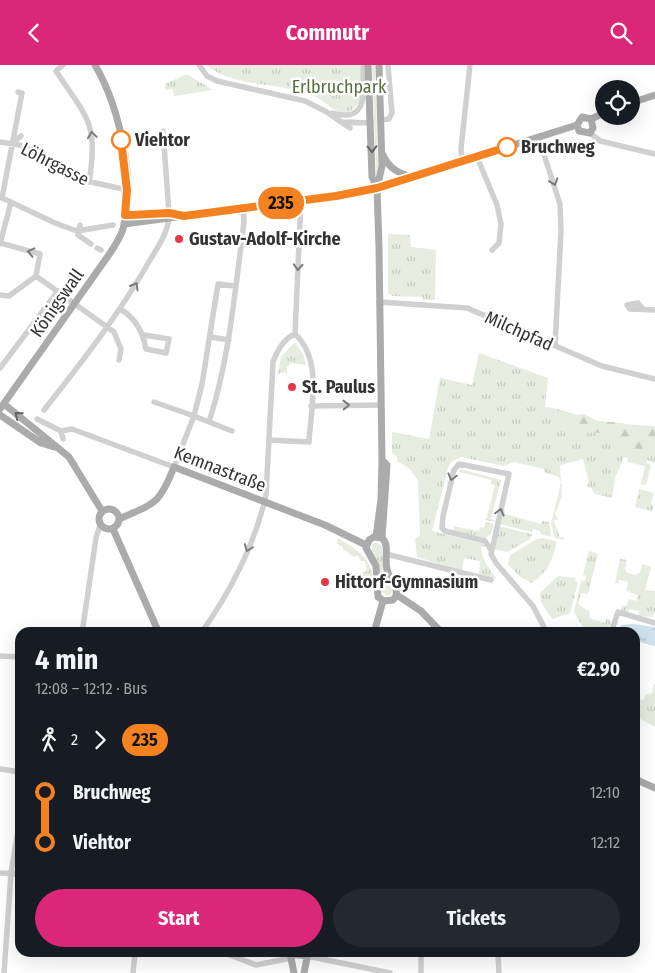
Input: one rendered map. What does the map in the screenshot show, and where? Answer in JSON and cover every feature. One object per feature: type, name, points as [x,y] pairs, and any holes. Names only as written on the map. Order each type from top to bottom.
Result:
[{"type":"main road","name":"Königswall","points":[[1,404],[112,251],[124,224],[127,190],[119,127],[106,87],[95,65]]},
{"type":"main road","points":[[368,65],[372,177],[377,188]]},
{"type":"main road","points":[[379,65],[381,174],[377,188],[382,460],[387,465],[387,489],[379,537]]},
{"type":"main road","points":[[640,100],[655,95]]},
{"type":"main road","points":[[125,215],[184,216],[243,209],[377,188],[462,163],[577,125],[582,117],[591,119],[595,117]]},
{"type":"main road","points":[[577,125],[582,133],[590,133],[593,127],[591,119]]},
{"type":"main road","points":[[381,152],[388,165],[396,171],[413,178]]},
{"type":"main road","points":[[124,224],[169,216]]},
{"type":"main road","points":[[1,404],[59,448],[77,469],[102,511]]},
{"type":"main road","points":[[0,415],[41,443],[59,448]]},
{"type":"main road","points":[[156,627],[114,529],[119,519],[149,506],[161,497],[174,467]]},
{"type":"main road","name":"Kemnastraße","points":[[174,467],[325,525],[366,545]]},
{"type":"main road","points":[[102,511],[114,511],[119,519]]},
{"type":"main road","points":[[102,511],[98,519],[100,525],[106,529],[114,529]]},
{"type":"main road","points":[[383,601],[378,594],[376,566],[366,545],[370,539],[379,537],[386,542],[386,569],[396,586],[397,595],[421,611],[436,627]]},
{"type":"main road","points":[[383,601],[390,601],[397,595]]},
{"type":"main road","points":[[376,627],[383,601]]},
{"type":"main road","points":[[640,781],[655,788]]},
{"type":"main road","points":[[291,957],[294,973]]},
{"type":"main road","points":[[304,973],[307,957]]},
{"type":"street","points":[[63,65],[56,71],[88,119],[92,131],[93,154],[89,182]]},
{"type":"street","points":[[199,65],[207,76],[217,81],[305,101],[325,111],[350,128]]},
{"type":"street","points":[[325,111],[342,116],[352,115],[361,107],[363,101],[363,65]]},
{"type":"street","points":[[380,120],[389,119],[392,113],[388,65]]},
{"type":"street","points":[[462,163],[461,149],[470,65]]},
{"type":"street","points":[[20,93],[1,197],[55,223],[79,228],[113,225]]},
{"type":"street","points":[[341,122],[371,123]]},
{"type":"street","points":[[44,410],[133,291],[166,232],[169,216],[163,131]]},
{"type":"street","points":[[590,133],[600,141],[655,154]]},
{"type":"street","points":[[0,142],[12,143],[21,136]]},
{"type":"street","points":[[538,137],[560,204],[561,231],[555,346]]},
{"type":"street","name":"Löhrgasse","points":[[12,143],[68,170],[78,179],[127,190]]},
{"type":"street","points":[[477,157],[500,214],[499,243],[492,250]]},
{"type":"street","points":[[268,440],[309,442],[312,362],[303,342],[295,334],[301,200]]},
{"type":"street","points":[[0,302],[36,276],[40,254],[0,243],[11,202]]},
{"type":"street","points":[[209,422],[220,388],[229,340],[244,222],[243,209]]},
{"type":"street","points":[[79,228],[78,235],[93,246]]},
{"type":"street","points":[[36,276],[107,326],[118,338],[121,349],[119,360]]},
{"type":"street","points":[[174,467],[194,416],[211,337],[218,284],[235,286]]},
{"type":"street","points":[[0,369],[58,291]]},
{"type":"street","points":[[0,295],[8,297]]},
{"type":"street","name":"Milchpfad","points":[[379,302],[467,308],[602,366],[655,379]]},
{"type":"street","points":[[120,309],[128,314],[144,335],[146,349],[166,353],[169,339],[144,335]]},
{"type":"street","points":[[644,309],[655,310]]},
{"type":"street","points":[[205,627],[222,601],[246,555],[264,502],[273,362],[282,344],[288,337],[295,334]]},
{"type":"street","points":[[211,337],[229,340]]},
{"type":"street","points":[[154,402],[232,431]]},
{"type":"street","points":[[311,406],[381,405]]},
{"type":"street","points":[[31,426],[37,419],[61,431],[65,438]]},
{"type":"street","name":"Kemnastraße","points":[[61,431],[72,429],[174,467]]},
{"type":"street","points":[[491,550],[509,474],[459,464],[454,470],[442,528],[444,531],[485,541],[491,550],[493,559],[527,597],[538,612],[544,627]]},
{"type":"street","points":[[83,627],[96,537],[100,525]]},
{"type":"street","points":[[386,554],[491,581]]},
{"type":"street","points":[[613,627],[618,612],[655,623]]},
{"type":"street","points":[[0,655],[15,656]]},
{"type":"street","points":[[0,769],[15,771]]},
{"type":"street","points":[[4,973],[3,943],[10,873],[15,846]]},
{"type":"street","points":[[0,873],[15,874]]},
{"type":"street","points":[[133,973],[135,957]]},
{"type":"street","points":[[235,957],[256,965],[281,957]]},
{"type":"street","points":[[321,957],[390,973]]},
{"type":"street","points":[[421,973],[422,957]]},
{"type":"street","points":[[498,957],[499,973]]},
{"type":"green space","name":"Erlbruchpark","points":[[207,65],[360,65],[360,97],[355,108],[342,112],[311,95],[291,89],[238,80],[216,72]]},
{"type":"green space","points":[[372,65],[375,65],[378,173],[376,173]]},
{"type":"green space","points":[[187,74],[213,90],[174,96],[173,89],[165,90],[165,84]]},
{"type":"green space","points":[[388,234],[410,235],[411,247],[436,250],[435,300],[423,300],[423,297],[392,296],[388,293]]},
{"type":"green space","points":[[295,342],[303,354],[306,365],[291,363],[287,367],[287,374],[285,372],[278,374],[281,357]]},
{"type":"green space","points":[[479,353],[548,378],[545,407],[559,409],[597,421],[655,426],[655,463],[647,460],[646,463],[651,465],[646,485],[641,484],[645,466],[627,462],[628,458],[624,457],[615,478],[612,498],[595,494],[591,488],[586,487],[589,482],[583,459],[560,465],[562,496],[555,514],[558,519],[554,521],[560,538],[564,537],[564,540],[555,538],[551,524],[561,483],[559,477],[544,472],[544,469],[514,462],[504,466],[461,457],[451,462],[432,531],[483,544],[486,547],[481,546],[484,560],[497,579],[479,575],[480,561],[464,558],[462,571],[417,557],[415,539],[420,536],[418,480],[410,469],[397,461],[397,456],[392,453],[392,432],[429,439],[440,378],[472,385]]},
{"type":"green space","points":[[584,414],[598,421],[623,423],[630,428],[635,425],[655,428],[655,446],[651,444],[646,448],[635,449],[609,435],[576,431],[566,422],[575,415]]},
{"type":"green space","points":[[460,469],[501,480],[491,519],[495,520],[494,522],[486,520],[495,485],[491,484],[491,480],[460,472]]},
{"type":"green space","points":[[639,489],[654,493],[651,504],[654,505],[652,511],[635,507]]},
{"type":"green space","points":[[503,510],[505,514],[541,524],[542,521],[549,522],[551,537],[533,529],[532,532],[499,524]]},
{"type":"green space","points":[[486,522],[494,524],[491,534],[485,538],[454,531],[454,527],[447,525],[479,531],[480,527],[484,528]]},
{"type":"green space","points":[[499,526],[532,534],[530,539],[507,552],[494,549]]},
{"type":"green space","points":[[543,538],[557,542],[545,571],[531,583],[519,576],[508,564],[510,555],[537,539]]},
{"type":"green space","points":[[338,539],[354,548],[368,562],[372,575],[371,590],[367,592],[366,588],[371,587],[369,577],[364,578],[363,572],[367,571],[365,561],[361,561],[358,556],[354,557],[343,549],[343,547],[337,544]]},
{"type":"green space","points":[[376,542],[382,546],[383,565],[393,588],[391,594],[387,596],[381,591],[379,568],[372,552],[372,544]]},
{"type":"green space","points":[[589,551],[598,554],[588,594],[581,593],[578,604],[590,612],[589,618],[605,623],[607,618],[609,619],[611,624],[609,627],[583,627],[574,612],[581,581],[585,581],[586,576],[583,575]]},
{"type":"green space","points":[[620,559],[627,560],[625,569],[627,573],[636,575],[640,573],[642,564],[651,567],[645,590],[655,591],[655,611],[652,617],[638,616],[639,611],[629,609],[628,612],[621,611],[622,605],[626,606],[629,599],[636,601],[638,595],[629,592],[630,590],[626,592],[628,582],[619,580],[618,583],[615,583]]},
{"type":"green space","points":[[558,576],[576,578],[575,581],[578,582],[570,613],[552,619],[541,602],[540,593]]},
{"type":"green space","points":[[655,682],[655,727],[640,719],[640,700],[644,700],[645,695],[652,693]]},
{"type":"water","points":[[633,624],[655,627],[655,646],[640,642],[640,627],[620,627],[622,625]]},
{"type":"bus line","name":"235","points":[[121,140],[127,190],[125,215],[169,213],[184,216],[336,196],[377,188],[413,178],[507,147]]},
{"type":"place","name":"Viehtor","points":[[121,140]]},
{"type":"place","name":"Bruchweg","points":[[507,147]]},
{"type":"place","name":"Gustav-Adolf-Kirche","points":[[179,239]]},
{"type":"place","name":"St. Paulus","points":[[292,387]]},
{"type":"place","name":"Hittorf-Gymnasium","points":[[325,582]]}]
